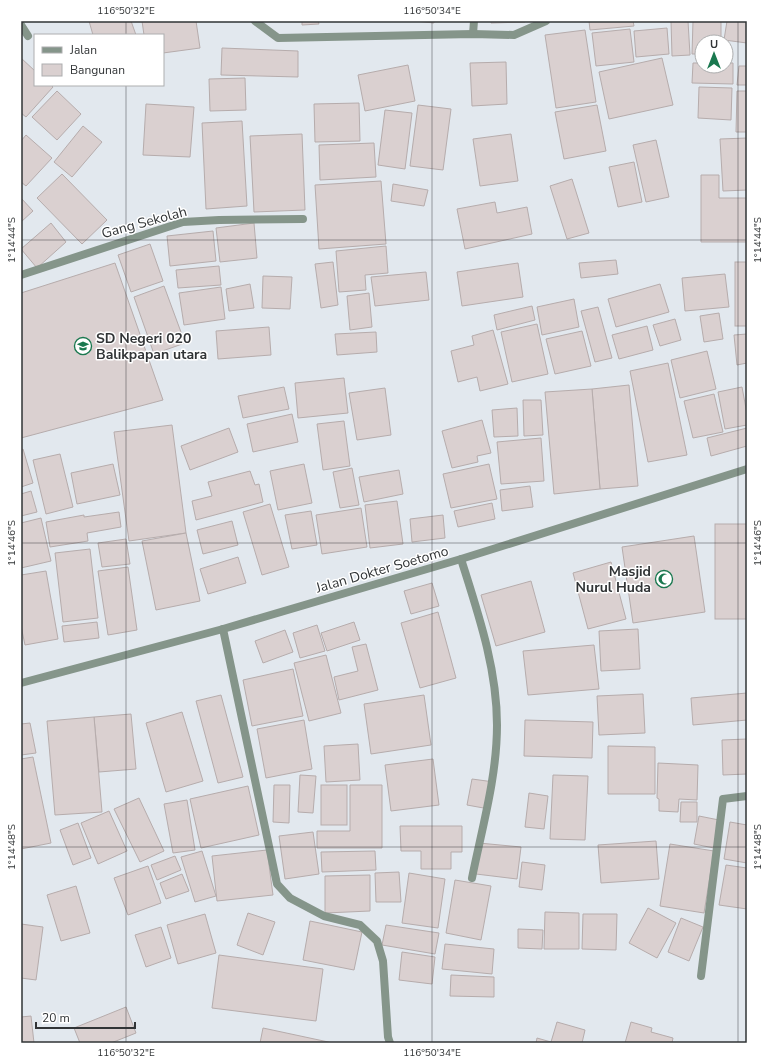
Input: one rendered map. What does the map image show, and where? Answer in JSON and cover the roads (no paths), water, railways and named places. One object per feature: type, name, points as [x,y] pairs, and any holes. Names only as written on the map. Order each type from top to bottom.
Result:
[{"type":"street","points":[[255,21],[278,38],[473,34],[514,35],[546,21]]},
{"type":"street","points":[[473,34],[474,21]]},
{"type":"street","points":[[21,25],[28,36]]},
{"type":"street","name":"Gang Sekolah","points":[[21,275],[183,222],[303,219]]},
{"type":"street","name":"Jalan Dokter Soetomo","points":[[21,683],[223,629],[461,559],[747,469]]},
{"type":"street","points":[[461,559],[488,649],[497,724],[495,766],[472,878]]},
{"type":"street","points":[[223,629],[277,884],[290,898],[324,916],[360,924],[377,942],[384,961],[388,1037],[390,1043]]},
{"type":"street","points":[[700,976],[723,799],[747,796]]},
{"type":"place","name":"SD Negeri 020 Balikpapan utara","points":[[83,346]]},
{"type":"place","name":"Masjid Nurul Huda","points":[[664,579]]}]
